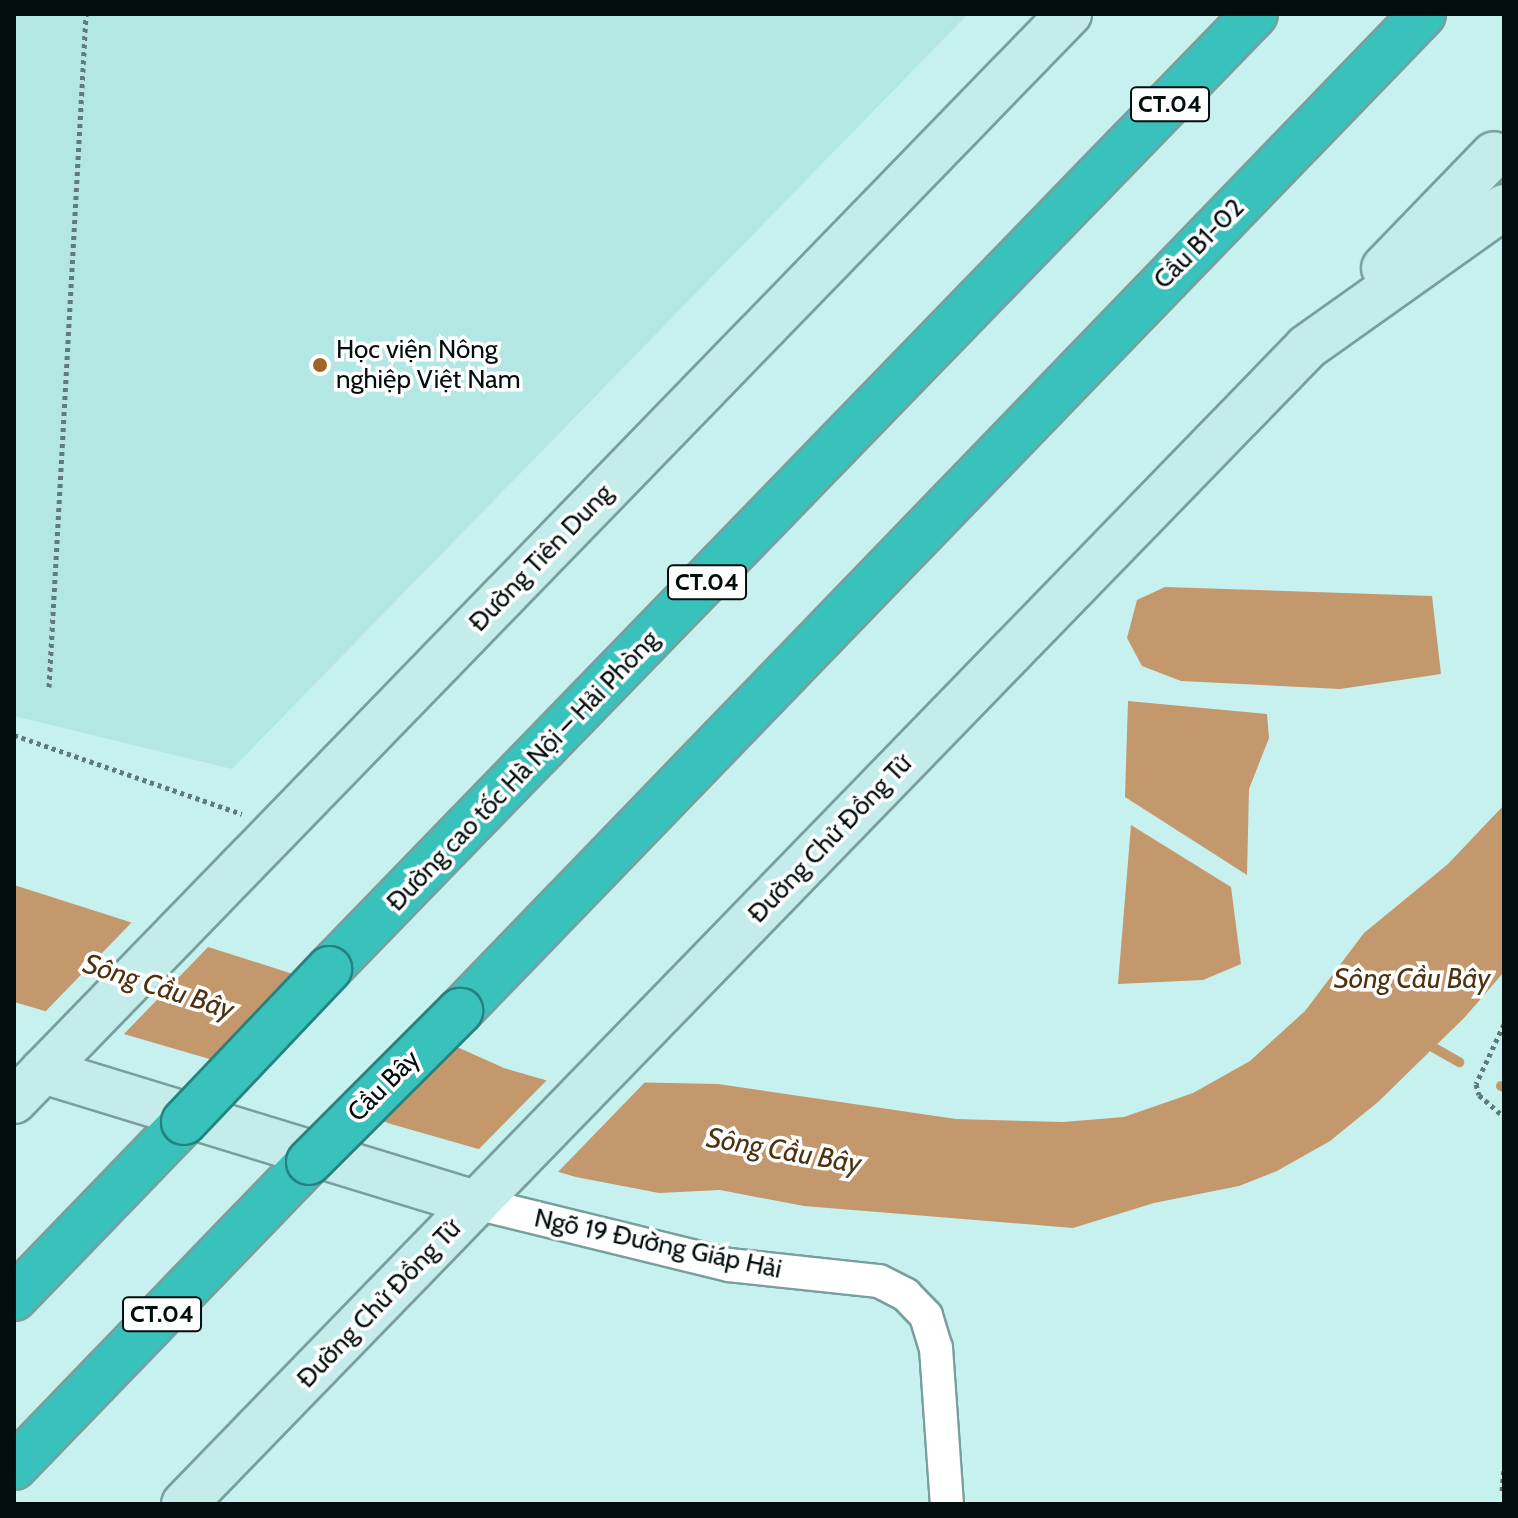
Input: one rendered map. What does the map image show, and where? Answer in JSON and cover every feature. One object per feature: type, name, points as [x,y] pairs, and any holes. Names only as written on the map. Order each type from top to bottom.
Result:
[{"type":"highway","name":"Đường cao tốc Hà Nội – Hải Phòng","points":[[14,1298],[1255,14]]},
{"type":"highway","name":"Cầu B1-02","points":[[460,1011],[1087,357],[1423,14]]},
{"type":"highway","name":"Cầu Bây","points":[[14,1467],[460,1011]]},
{"type":"main road","name":"Đường Tiên Dung","points":[[31,1073],[195,915],[1069,14]]},
{"type":"main road","points":[[1307,347],[1494,154]]},
{"type":"main road","name":"Đường Chử Đồng Tử","points":[[184,1504],[1307,347],[1504,207]]},
{"type":"main road","points":[[31,1073],[490,1189]]},
{"type":"street","name":"Ngõ 19 Đường Giáp Hải","points":[[490,1189],[729,1265],[879,1281],[906,1295],[926,1316],[936,1348],[947,1504]]},
{"type":"path","points":[[49,687],[86,14]]},
{"type":"path","points":[[14,735],[281,826]]},
{"type":"path","points":[[1504,1024],[1476,1084],[1479,1095],[1504,1117]]},
{"type":"path","points":[[1502,1491],[1504,1466]]},
{"type":"shaded area","name":"Học viện Nông nghiệp Việt Nam","points":[[14,14],[968,14],[232,769],[14,716]]},
{"type":"water","points":[[1165,587],[1432,596],[1441,674],[1340,689],[1181,681],[1142,666],[1127,638],[1137,600]]},
{"type":"water","points":[[1128,701],[1267,714],[1269,738],[1249,789],[1247,875],[1125,797]]},
{"type":"water","name":"Sông Cầu Bây","points":[[1504,805],[1504,972],[1465,1017],[1378,1102],[1330,1141],[1277,1171],[1239,1186],[1154,1203],[1073,1228],[804,1206],[720,1190],[659,1193],[576,1177],[391,1124],[213,1060],[14,1002],[14,885],[296,975],[504,1068],[597,1095],[623,1082],[718,1084],[956,1119],[1063,1122],[1124,1117],[1193,1093],[1250,1061],[1305,1011],[1364,933],[1448,864]]},
{"type":"water","points":[[1131,825],[1231,887],[1241,964],[1203,980],[1118,984]]},
{"type":"pier","points":[[134,920],[211,944],[121,1037],[43,1014]]},
{"type":"pier","points":[[300,973],[455,1042],[377,1123],[212,1064]]},
{"type":"pier","points":[[550,1077],[597,1091],[622,1078],[649,1078],[555,1175],[477,1151]]},
{"type":"waterway","points":[[1422,1041],[1459,1062]]},
{"type":"place","name":"Học viện Nông nghiệp Việt Nam","points":[[320,365]]}]
